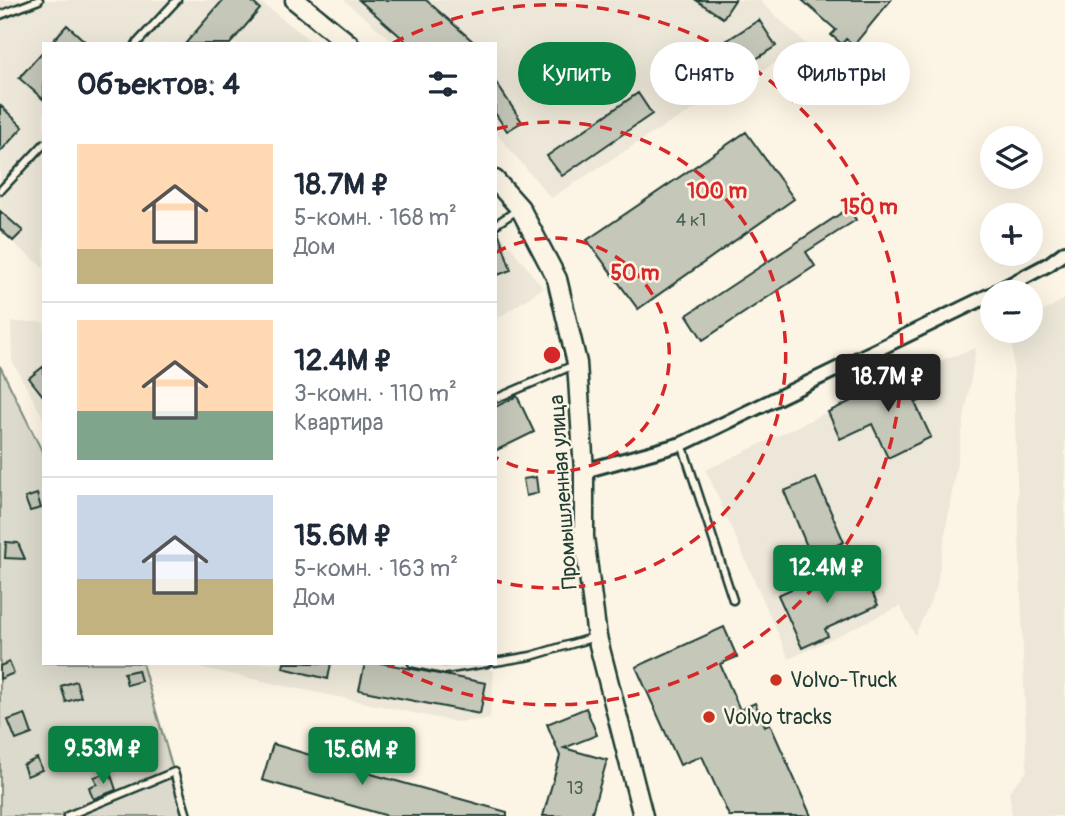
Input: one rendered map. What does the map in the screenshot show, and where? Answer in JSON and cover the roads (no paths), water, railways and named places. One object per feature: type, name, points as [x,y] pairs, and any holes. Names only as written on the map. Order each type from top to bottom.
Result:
[{"type":"main road","points":[[295,0],[347,42]]},
{"type":"main road","name":"Промышленная улица","points":[[497,182],[520,208],[557,279],[577,363],[584,471],[584,537],[597,636],[643,816]]},
{"type":"street","points":[[1019,280],[1065,252]]},
{"type":"street","points":[[584,471],[682,444],[980,300]]},
{"type":"lane","points":[[0,15],[39,0]]},
{"type":"lane","points":[[162,0],[170,7]]},
{"type":"lane","points":[[138,42],[177,0]]},
{"type":"lane","points":[[1,190],[42,146]]},
{"type":"lane","points":[[497,224],[520,208]]},
{"type":"lane","points":[[497,398],[577,363]]},
{"type":"lane","points":[[682,444],[733,600]]},
{"type":"lane","points":[[497,662],[531,656],[597,636]]},
{"type":"lane","points":[[421,665],[444,670],[475,665]]},
{"type":"lane","points":[[67,816],[174,772],[187,816]]},
{"type":"place","name":"Volvo-Truck","points":[[776,680]]},
{"type":"place","name":"Volvo tracks","points":[[709,717]]}]
